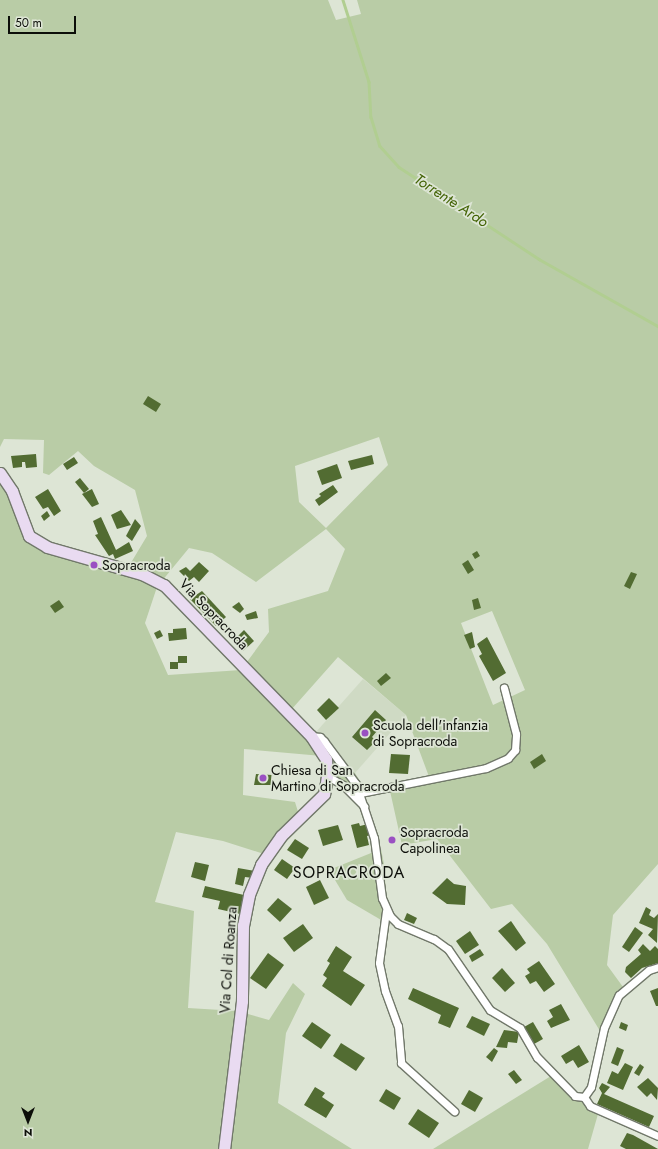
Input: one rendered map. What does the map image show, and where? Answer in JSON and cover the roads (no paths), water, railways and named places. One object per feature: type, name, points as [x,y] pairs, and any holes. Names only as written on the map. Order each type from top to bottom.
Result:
[{"type":"street","name":"Via Sopracroda","points":[[0,473],[12,491],[24,530],[33,540],[142,574],[164,585],[311,736],[326,759],[327,776]]},
{"type":"street","points":[[360,793],[486,768],[508,758],[515,750],[516,734],[504,688]]},
{"type":"street","points":[[311,736],[320,737],[351,775],[366,809],[386,911],[379,964],[385,991],[398,1026],[401,1063],[454,1111]]},
{"type":"street","points":[[327,776],[343,785],[366,809]]},
{"type":"street","name":"Via Col di Roanza","points":[[224,1149],[242,1001],[243,925],[249,895],[261,865],[280,836],[324,794],[327,776]]},
{"type":"street","points":[[386,911],[398,924],[434,939],[448,949],[490,1010],[517,1026],[543,1064],[575,1096],[584,1097],[590,1106],[658,1136]]},
{"type":"street","points":[[584,1097],[592,1084],[605,1023],[619,995],[650,970],[658,967]]},
{"type":"waterway","name":"Torrente Ardo","points":[[343,0],[369,82],[371,117],[380,146],[399,167],[539,259],[658,326]]},
{"type":"place","name":"Sopracroda","points":[[94,565]]},
{"type":"place","name":"Scuola dell'infanzia di Sopracroda","points":[[365,733]]},
{"type":"place","name":"Chiesa di San Martino di Sopracroda","points":[[263,778]]},
{"type":"place","name":"Sopracroda Capolinea","points":[[392,840]]},
{"type":"district","name":"SOPRACRODA","points":[[349,873]]}]
